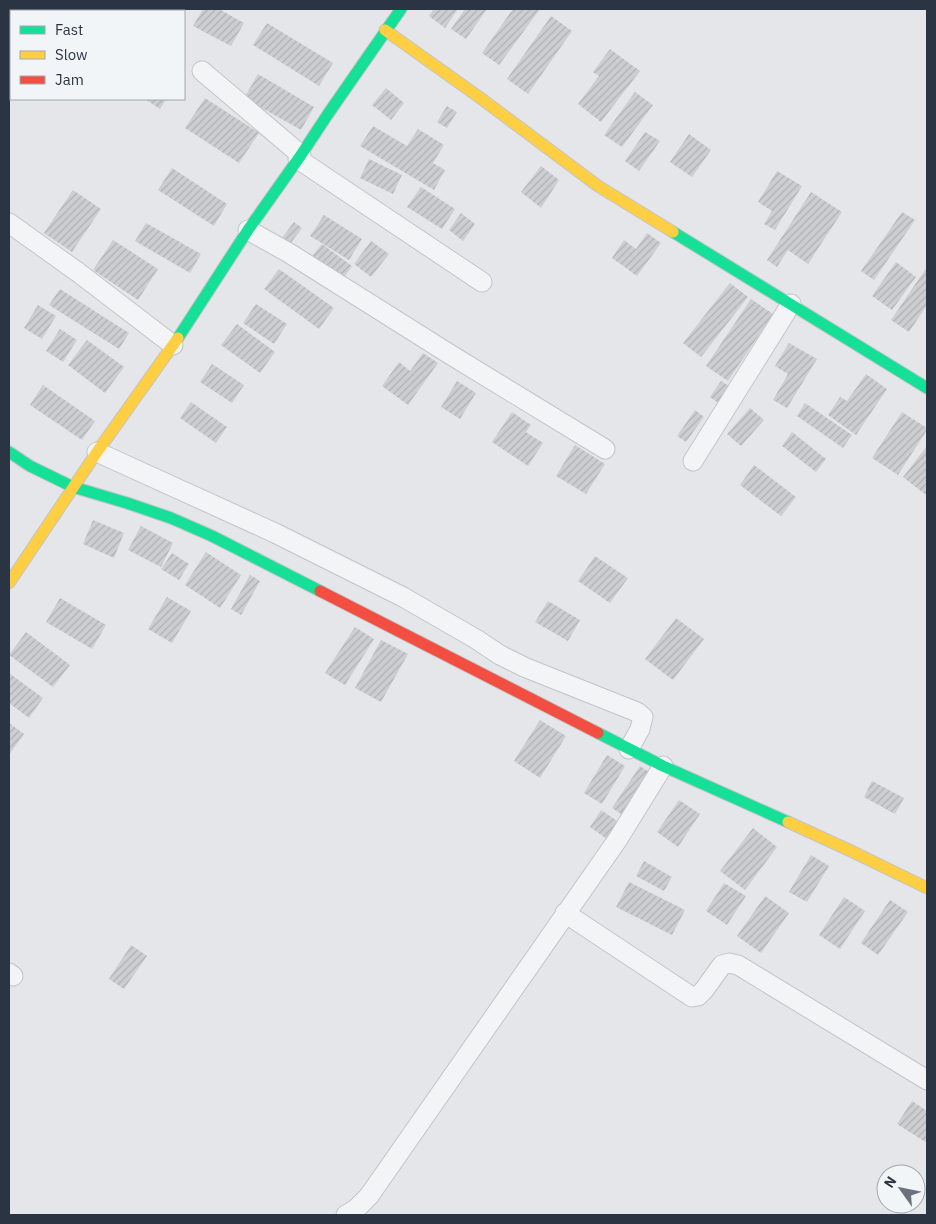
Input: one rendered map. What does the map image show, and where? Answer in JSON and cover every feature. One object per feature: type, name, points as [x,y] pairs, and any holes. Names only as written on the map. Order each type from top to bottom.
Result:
[{"type":"street","points":[[9,583],[72,487],[173,345],[248,230],[401,9]]},
{"type":"street","points":[[385,30],[598,186],[927,388]]},
{"type":"street","points":[[202,71],[300,157],[482,282]]},
{"type":"street","points":[[9,223],[79,273],[173,345]]},
{"type":"street","points":[[248,230],[289,253],[605,449]]},
{"type":"street","points":[[693,461],[791,304]]},
{"type":"street","points":[[9,452],[30,466],[72,487],[145,509],[212,536],[475,671],[634,740],[663,766],[851,851],[927,888]]},
{"type":"street","points":[[97,452],[275,533],[394,593],[524,668],[637,712],[643,717],[634,740]]},
{"type":"street","points":[[346,1215],[356,1209],[368,1196],[618,839],[663,766]]},
{"type":"street","points":[[565,913],[692,997],[698,996],[704,990],[722,965],[729,963],[738,965],[927,1080]]},
{"type":"building","points":[[203,9],[219,9],[244,23],[231,46],[193,26]]},
{"type":"building","points":[[434,9],[458,9],[445,28],[429,16]]},
{"type":"building","points":[[465,9],[487,9],[466,39],[451,29]]},
{"type":"building","points":[[513,9],[540,9],[499,65],[482,53]]},
{"type":"building","points":[[551,16],[572,31],[528,94],[507,79]]},
{"type":"building","points":[[267,23],[333,63],[319,86],[253,45]]},
{"type":"building","points":[[610,49],[640,71],[601,122],[578,104],[599,76],[593,72]]},
{"type":"building","points":[[258,74],[314,107],[301,130],[244,98]]},
{"type":"building","points":[[386,88],[404,103],[391,120],[372,105]]},
{"type":"building","points":[[635,92],[653,105],[622,147],[604,135]]},
{"type":"building","points":[[205,98],[259,133],[239,163],[185,128]]},
{"type":"building","points":[[146,100],[165,100],[160,109]]},
{"type":"building","points":[[447,106],[457,112],[447,128],[437,122]]},
{"type":"building","points":[[373,126],[407,146],[418,129],[444,145],[433,163],[445,170],[434,190],[360,146]]},
{"type":"building","points":[[645,132],[660,141],[639,171],[625,161]]},
{"type":"building","points":[[689,134],[711,150],[692,177],[670,162]]},
{"type":"building","points":[[369,159],[402,175],[393,194],[360,178]]},
{"type":"building","points":[[541,166],[559,180],[541,208],[521,192]]},
{"type":"building","points":[[172,168],[227,204],[214,226],[158,190]]},
{"type":"building","points":[[777,171],[802,186],[775,230],[764,224],[772,211],[758,202]]},
{"type":"building","points":[[421,187],[455,209],[442,229],[407,207]]},
{"type":"building","points":[[73,190],[101,209],[72,252],[44,233]]},
{"type":"building","points":[[811,192],[842,212],[808,264],[788,250],[777,267],[767,260]]},
{"type":"building","points":[[902,212],[915,220],[874,280],[861,271]]},
{"type":"building","points":[[461,213],[475,224],[463,241],[449,230]]},
{"type":"building","points":[[324,215],[362,239],[349,260],[310,236]]},
{"type":"building","points":[[294,222],[302,228],[290,244],[282,238]]},
{"type":"building","points":[[146,223],[201,254],[190,273],[135,241]]},
{"type":"building","points":[[647,233],[661,243],[637,276],[612,258],[624,240],[636,249]]},
{"type":"building","points":[[113,240],[158,269],[138,300],[93,270]]},
{"type":"building","points":[[371,241],[389,254],[371,277],[354,264]]},
{"type":"building","points":[[322,244],[352,266],[340,283],[309,260]]},
{"type":"building","points":[[896,262],[916,277],[892,310],[872,296]]},
{"type":"building","points":[[927,267],[927,305],[909,332],[891,320]]},
{"type":"building","points":[[279,269],[334,308],[319,329],[264,289]]},
{"type":"building","points":[[730,283],[748,297],[701,357],[683,343]]},
{"type":"building","points":[[60,289],[129,333],[119,349],[49,305]]},
{"type":"building","points":[[751,299],[773,314],[728,381],[706,366]]},
{"type":"building","points":[[256,304],[287,324],[274,344],[243,323]]},
{"type":"building","points":[[38,305],[56,316],[42,339],[24,328]]},
{"type":"building","points":[[237,324],[275,352],[260,373],[221,345]]},
{"type":"building","points":[[60,329],[77,340],[63,362],[46,351]]},
{"type":"building","points":[[87,340],[124,367],[105,393],[68,365]]},
{"type":"building","points":[[789,343],[817,359],[787,408],[773,400],[788,374],[775,366]]},
{"type":"building","points":[[423,353],[438,363],[408,405],[382,386],[399,362],[410,371]]},
{"type":"building","points":[[212,364],[244,385],[232,403],[200,382]]},
{"type":"building","points":[[866,374],[887,389],[856,435],[828,415],[840,397],[847,401]]},
{"type":"building","points":[[457,381],[476,393],[460,419],[441,407]]},
{"type":"building","points":[[721,381],[735,390],[724,407],[710,397]]},
{"type":"building","points":[[43,385],[95,421],[82,440],[30,405]]},
{"type":"building","points":[[191,402],[227,427],[216,443],[180,418]]},
{"type":"building","points":[[805,403],[852,435],[843,448],[797,416]]},
{"type":"building","points":[[750,408],[764,420],[741,446],[727,434]]},
{"type":"building","points":[[695,410],[704,417],[686,442],[677,436]]},
{"type":"building","points":[[512,412],[531,425],[526,432],[543,443],[528,466],[492,442]]},
{"type":"building","points":[[902,412],[927,428],[927,430],[898,475],[872,458]]},
{"type":"building","points":[[792,432],[826,459],[816,472],[782,446]]},
{"type":"building","points":[[575,445],[605,464],[586,494],[556,476]]},
{"type":"building","points":[[927,446],[927,493],[926,495],[903,477]]},
{"type":"building","points":[[754,465],[796,497],[781,516],[740,485]]},
{"type":"building","points":[[93,520],[124,533],[114,558],[83,544]]},
{"type":"building","points":[[141,526],[173,543],[161,567],[128,550]]},
{"type":"building","points":[[206,552],[241,575],[220,608],[185,585]]},
{"type":"building","points":[[172,553],[189,564],[179,580],[161,569]]},
{"type":"building","points":[[595,556],[628,578],[610,603],[578,581]]},
{"type":"building","points":[[250,575],[260,581],[241,615],[231,609]]},
{"type":"building","points":[[167,597],[191,611],[172,643],[148,629]]},
{"type":"building","points":[[60,598],[106,625],[92,649],[46,622]]},
{"type":"building","points":[[548,601],[580,620],[568,641],[535,622]]},
{"type":"building","points":[[676,618],[704,639],[673,680],[645,659]]},
{"type":"building","points":[[355,627],[374,639],[345,685],[325,673]]},
{"type":"building","points":[[26,632],[70,665],[53,687],[9,655]]},
{"type":"building","points":[[381,640],[408,654],[381,702],[355,688]]},
{"type":"building","points":[[9,673],[43,698],[29,718],[9,703]]},
{"type":"building","points":[[540,720],[566,736],[540,778],[514,761]]},
{"type":"building","points":[[9,723],[24,734],[9,755]]},
{"type":"building","points":[[607,755],[625,766],[602,804],[584,793]]},
{"type":"building","points":[[640,766],[655,776],[627,818],[612,808]]},
{"type":"building","points":[[872,781],[904,798],[895,814],[864,797]]},
{"type":"building","points":[[679,800],[700,814],[678,847],[657,832]]},
{"type":"building","points":[[601,810],[623,825],[611,842],[590,827]]},
{"type":"building","points":[[753,828],[777,847],[745,890],[720,871]]},
{"type":"building","points":[[811,855],[829,866],[807,902],[789,892]]},
{"type":"building","points":[[644,861],[672,877],[664,891],[636,876]]},
{"type":"building","points":[[629,882],[685,910],[672,935],[616,907]]},
{"type":"building","points":[[724,883],[746,896],[727,925],[706,911]]},
{"type":"building","points":[[765,896],[789,913],[761,953],[737,936]]},
{"type":"building","points":[[844,897],[865,911],[840,949],[819,935]]},
{"type":"building","points":[[890,900],[908,912],[878,955],[861,943]]},
{"type":"building","points":[[131,945],[147,956],[124,989],[109,979]]},
{"type":"building","points":[[912,1101],[927,1111],[927,1143],[897,1124]]},
{"type":"traffic: fast","points":[[178,338],[248,230],[401,9]]},
{"type":"traffic: fast","points":[[673,232],[927,388]]},
{"type":"traffic: fast","points":[[9,452],[30,466],[73,487],[171,518],[212,536],[320,591]]},
{"type":"traffic: fast","points":[[598,733],[663,766],[788,822]]},
{"type":"traffic: slow","points":[[385,30],[598,186],[673,232]]},
{"type":"traffic: slow","points":[[9,583],[97,452],[178,338]]},
{"type":"traffic: slow","points":[[788,822],[927,888]]},
{"type":"traffic: jam","points":[[320,591],[598,733]]}]
